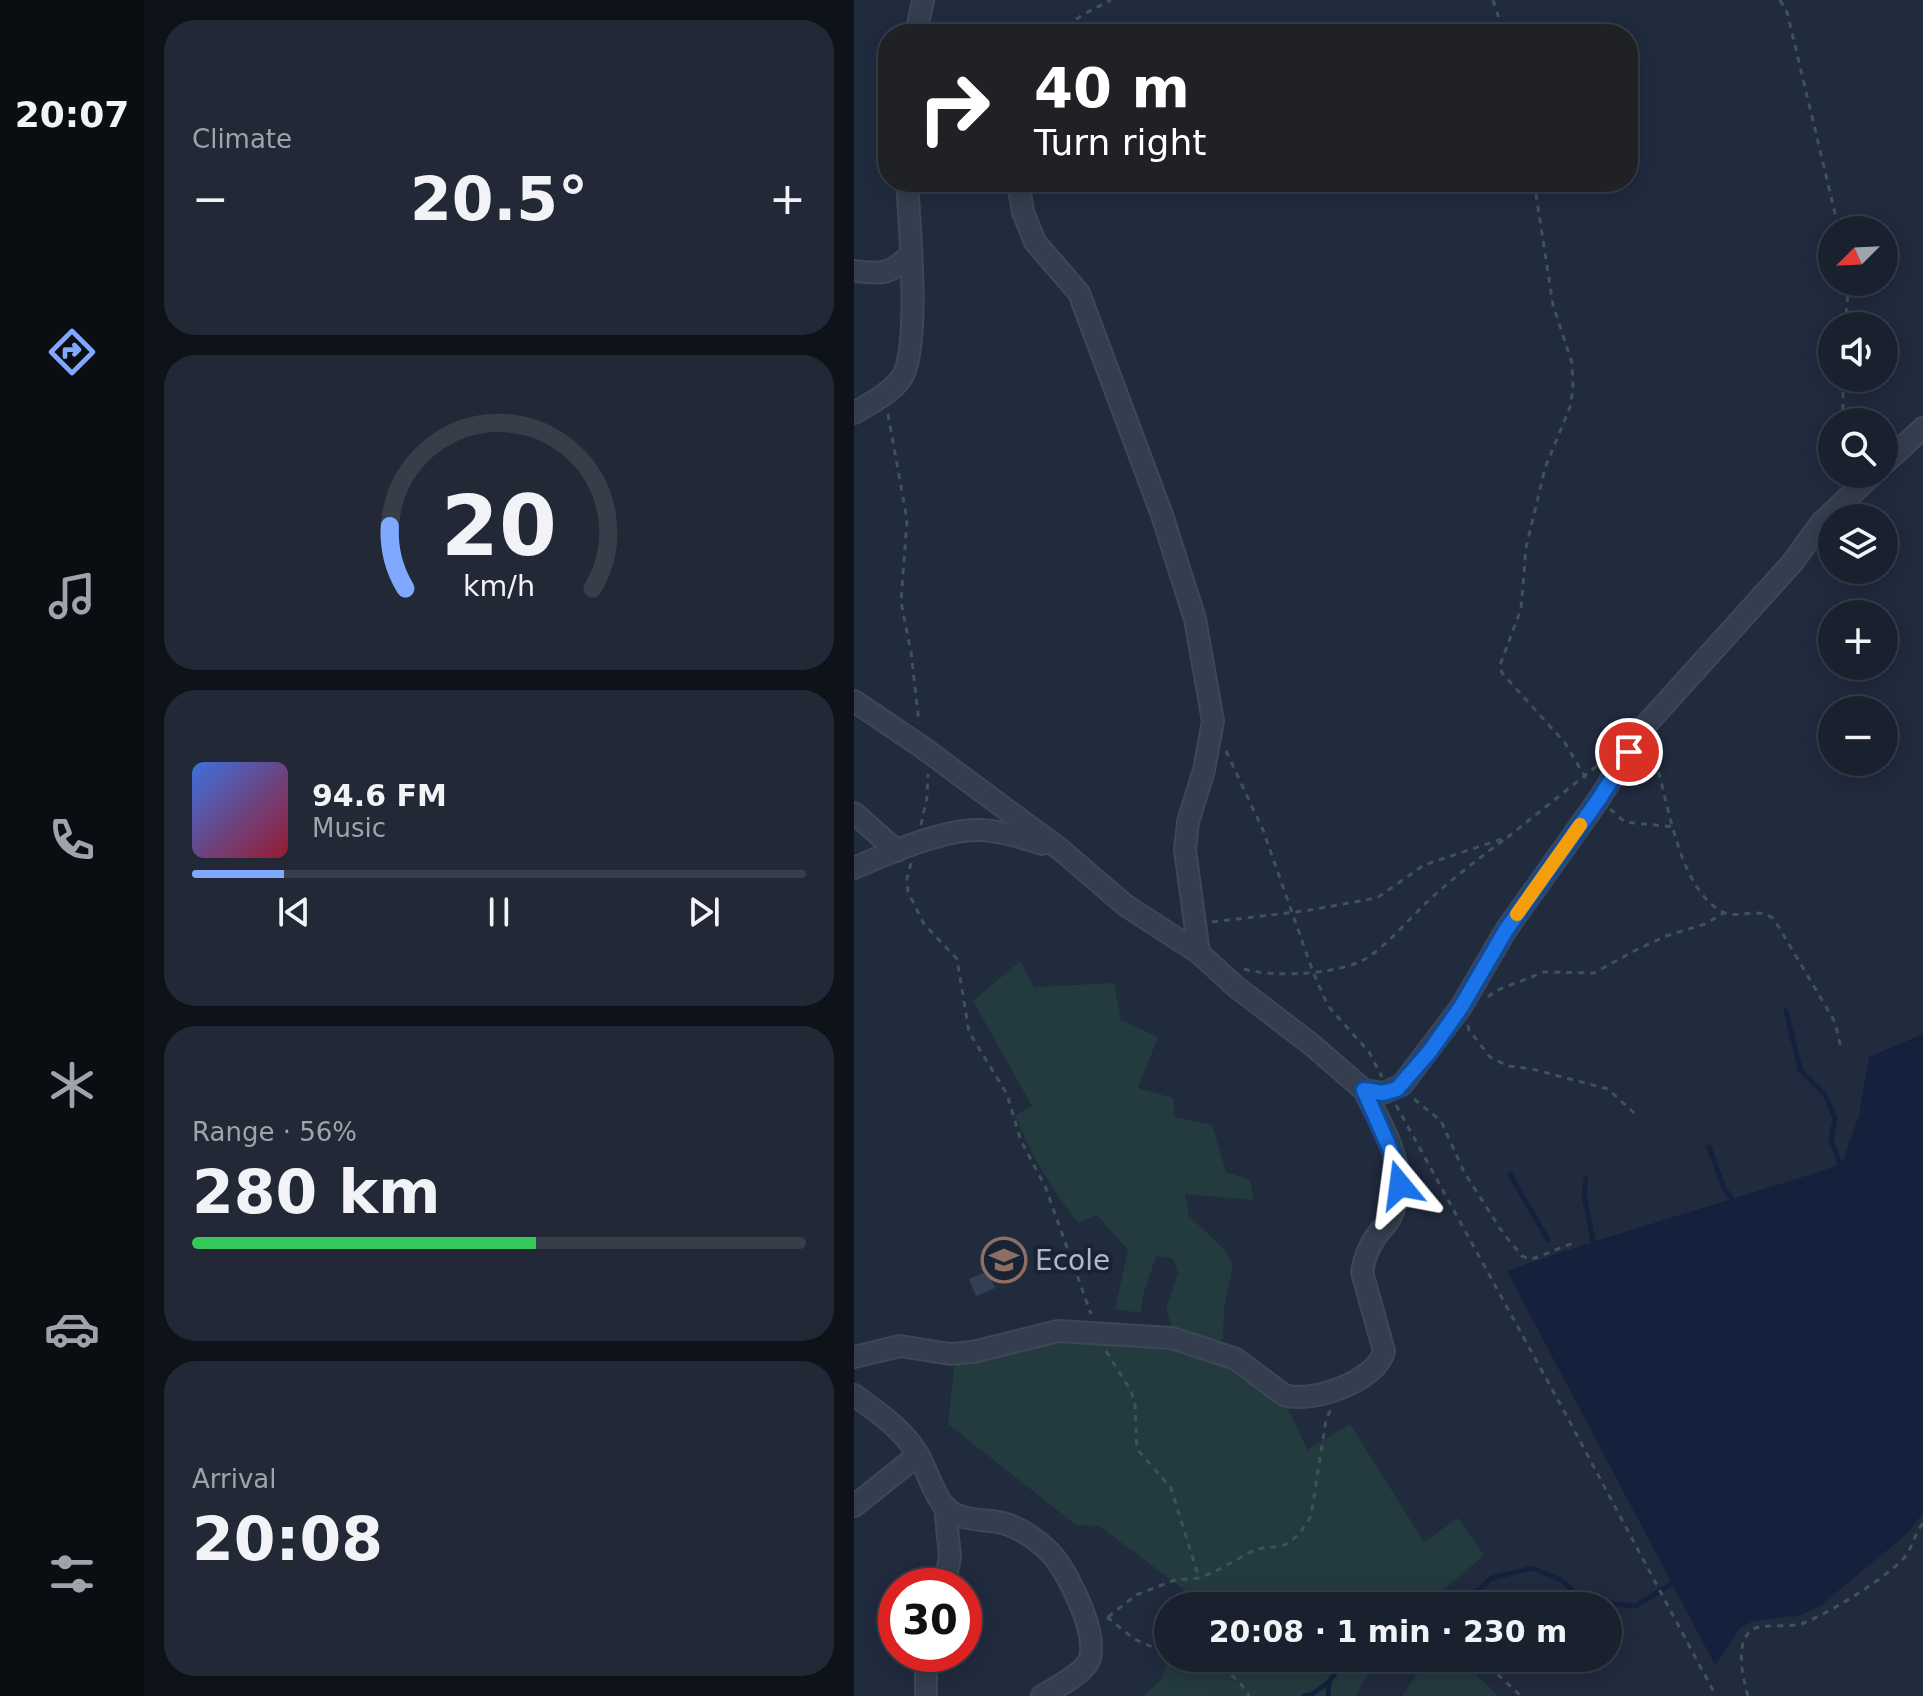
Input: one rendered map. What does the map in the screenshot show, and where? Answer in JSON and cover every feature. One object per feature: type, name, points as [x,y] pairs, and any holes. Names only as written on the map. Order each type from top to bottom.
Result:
[{"type":"street","points":[[918,24],[923,0]]},
{"type":"street","points":[[854,413],[900,380],[907,366],[913,308],[908,192]]},
{"type":"street","points":[[1020,192],[1023,212],[1035,242],[1079,293],[1158,502],[1195,619],[1213,721],[1204,770],[1188,822],[1185,850],[1199,953]]},
{"type":"street","points":[[854,271],[882,274],[891,271],[911,254]]},
{"type":"street","points":[[1898,451],[1923,428]]},
{"type":"street","points":[[1364,1090],[1391,1096],[1402,1085],[1461,1007],[1506,930],[1599,799],[1644,727],[1793,562],[1821,523],[1856,488]]},
{"type":"street","points":[[854,701],[1061,850],[1125,905],[1199,953],[1364,1090],[1393,1156],[1400,1185],[1396,1205],[1388,1222],[1375,1237],[1362,1272],[1384,1351],[1378,1366],[1332,1391],[1293,1398],[1223,1353],[1172,1338],[1058,1331],[973,1352],[950,1354],[900,1346],[854,1357]]},
{"type":"street","points":[[854,813],[907,848]]},
{"type":"street","points":[[854,868],[964,831],[1018,835],[1061,850]]},
{"type":"street","points":[[854,1395],[894,1426],[918,1455],[945,1506],[950,1557],[948,1568]]},
{"type":"street","points":[[854,1506],[918,1455]]},
{"type":"street","points":[[945,1506],[961,1516],[996,1521],[1023,1532],[1054,1557],[1070,1582],[1085,1619],[1091,1654],[1087,1664],[1075,1675],[1042,1696]]},
{"type":"street","points":[[926,1672],[926,1696]]},
{"type":"path","points":[[1070,24],[1111,0]]},
{"type":"path","points":[[1493,0],[1501,24]]},
{"type":"path","points":[[1780,0],[1787,12],[1836,216]]},
{"type":"path","points":[[1536,192],[1553,305],[1572,363],[1573,388],[1570,407],[1545,468],[1526,548],[1521,609],[1500,665],[1502,673],[1565,743],[1599,799],[1625,822],[1674,827]]},
{"type":"path","points":[[884,392],[907,520],[901,602],[928,774],[927,797],[907,848],[908,892],[924,924],[957,959],[969,1032],[1007,1094],[1016,1128],[1045,1186],[1102,1344],[1131,1391],[1135,1404],[1137,1449],[1171,1488],[1199,1578]]},
{"type":"path","points":[[1225,749],[1263,830],[1328,1006],[1369,1052],[1716,1696]]},
{"type":"path","points":[[1234,964],[1246,970],[1271,974],[1313,972],[1349,966],[1369,957],[1453,878],[1508,837]]},
{"type":"path","points":[[1486,999],[1495,991],[1544,972],[1594,973],[1666,936],[1705,924],[1724,913]]},
{"type":"path","points":[[1461,1007],[1467,1014],[1469,1030],[1490,1057],[1508,1066],[1532,1069],[1608,1089],[1634,1113]]},
{"type":"path","points":[[1391,1096],[1404,1094],[1421,1103],[1441,1121],[1464,1172],[1503,1233],[1522,1256],[1535,1258],[1573,1243]]},
{"type":"path","points":[[1154,1648],[1134,1639],[1108,1617],[1136,1595],[1175,1580],[1199,1578],[1256,1549],[1282,1546],[1300,1533],[1311,1516],[1326,1420],[1330,1410],[1343,1402]]},
{"type":"path","points":[[1748,1696],[1742,1654],[1743,1644],[1750,1632],[1762,1626],[1782,1627],[1804,1623],[1847,1601],[1904,1559],[1923,1523]]},
{"type":"path","points":[[1231,1672],[1241,1681],[1249,1696]]},
{"type":"path","points":[[1495,1672],[1521,1696]]},
{"type":"green space","points":[[1020,961],[1034,987],[1114,983],[1121,1020],[1158,1037],[1138,1088],[1173,1098],[1175,1117],[1212,1125],[1226,1172],[1250,1180],[1254,1200],[1185,1194],[1189,1216],[1227,1252],[1233,1266],[1224,1309],[1223,1339],[1200,1350],[1222,1355],[1283,1397],[1307,1450],[1350,1424],[1424,1542],[1458,1518],[1484,1555],[1441,1592],[1187,1592],[1099,1526],[1076,1525],[948,1424],[955,1359],[1036,1341],[1176,1342],[1166,1309],[1178,1273],[1172,1258],[1156,1256],[1143,1295],[1141,1313],[1115,1309],[1128,1250],[1097,1215],[1078,1223],[1059,1198],[1015,1115],[1032,1106],[973,1001]]},
{"type":"green space","points":[[1164,1672],[1370,1672],[1355,1696],[1143,1696],[1161,1680]]},
{"type":"green space","points":[[1419,1672],[1474,1672],[1498,1696],[1402,1696]]},
{"type":"water","points":[[1923,1034],[1923,1513],[1908,1533],[1820,1606],[1800,1615],[1754,1621],[1741,1627],[1715,1665],[1507,1271],[1842,1164],[1859,1115],[1869,1057]]},
{"type":"building","points":[[988,1271],[995,1288],[976,1296],[969,1279]]},
{"type":"waterway","points":[[1786,1011],[1801,1071],[1825,1095],[1835,1118],[1831,1139],[1842,1170]]},
{"type":"waterway","points":[[1709,1147],[1724,1188],[1736,1204]]},
{"type":"waterway","points":[[1510,1174],[1548,1240]]},
{"type":"waterway","points":[[1586,1179],[1584,1195],[1594,1245]]},
{"type":"waterway","points":[[1476,1592],[1492,1578],[1532,1568],[1561,1580],[1574,1592]]},
{"type":"waterway","points":[[1622,1605],[1635,1606],[1677,1581]]},
{"type":"waterway","points":[[1328,1696],[1329,1682],[1336,1672]]},
{"type":"waterway","points":[[1304,1696],[1311,1695],[1328,1683]]},
{"type":"slow traffic","points":[[1517,914],[1580,825]]},
{"type":"place","name":"Ecole","points":[[1004,1260]]},
{"type":"route","points":[[1400,1185],[1393,1156],[1364,1090],[1383,1093],[1397,1089],[1430,1051],[1461,1007],[1506,930],[1629,752]]}]
